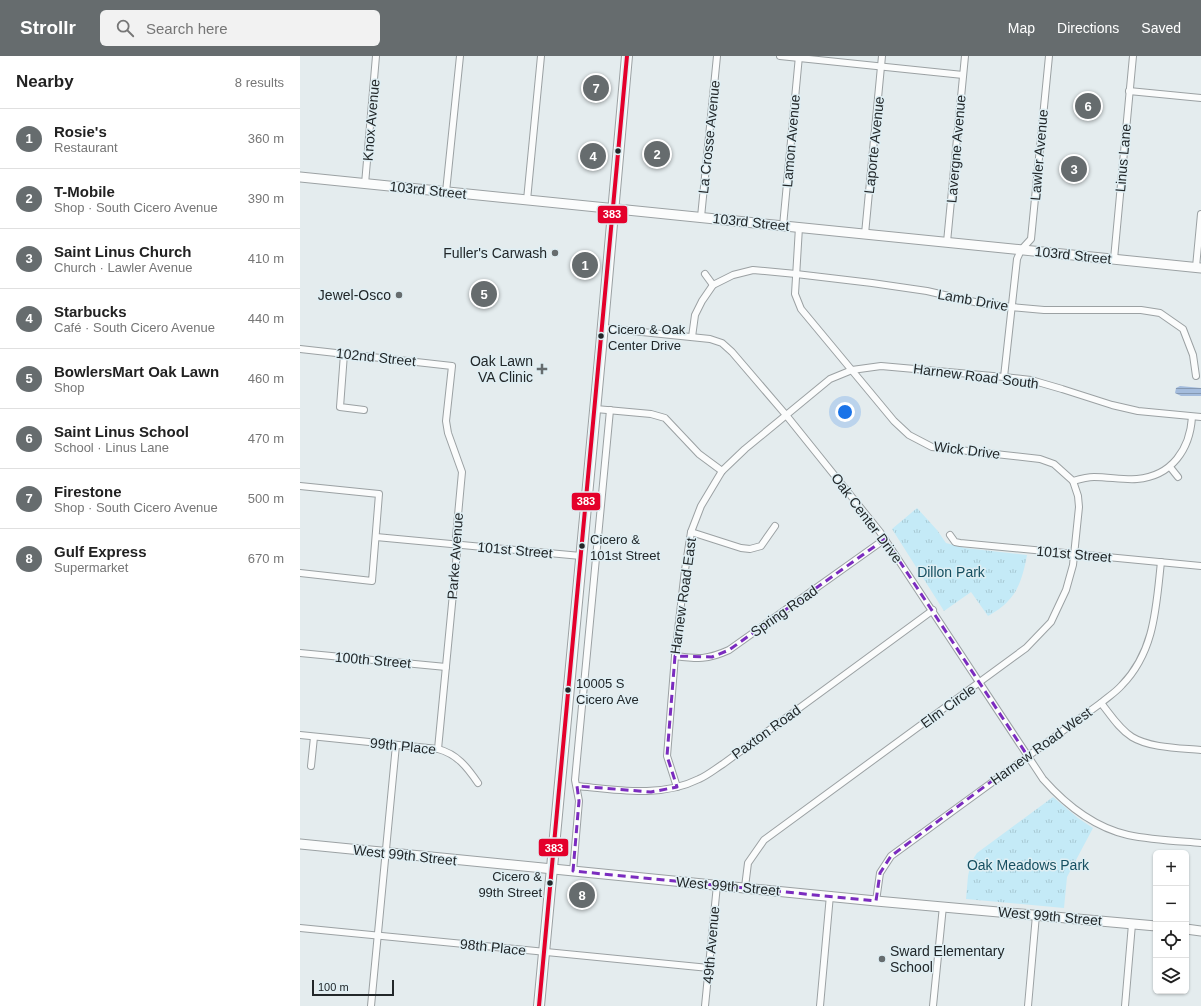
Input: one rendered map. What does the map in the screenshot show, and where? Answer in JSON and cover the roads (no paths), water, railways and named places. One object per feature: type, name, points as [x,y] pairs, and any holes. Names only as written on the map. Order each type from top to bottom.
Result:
[{"type":"main road","points":[[539,1006],[596,409],[627,56]]},
{"type":"main road","name":"103rd Street","points":[[300,177],[1198,268]]},
{"type":"main road","name":"West 99th Street","points":[[300,844],[1153,926]]},
{"type":"main road","points":[[1189,929],[1201,931]]},
{"type":"street","name":"Knox Avenue","points":[[365,184],[376,56]]},
{"type":"street","points":[[446,192],[460,56]]},
{"type":"street","points":[[527,200],[541,56]]},
{"type":"street","name":"La Crosse Avenue","points":[[701,217],[717,56]]},
{"type":"street","points":[[780,56],[963,75]]},
{"type":"street","name":"Laporte Avenue","points":[[865,234],[882,56]]},
{"type":"street","name":"Lavergne Avenue","points":[[947,242],[965,56]]},
{"type":"street","name":"Lawler Avenue","points":[[1004,377],[1017,259],[1021,250],[1031,239],[1049,56]]},
{"type":"street","name":"Linus Lane","points":[[1114,259],[1133,56]]},
{"type":"street","name":"Lamon Avenue","points":[[783,226],[799,57]]},
{"type":"street","points":[[1129,91],[1201,98]]},
{"type":"street","points":[[1198,268],[1201,214]]},
{"type":"street","name":"Wick Drive","points":[[799,227],[795,294],[802,310],[901,428],[924,444],[941,448],[1040,459],[1054,464],[1073,481]]},
{"type":"street","name":"Lamb Drive","points":[[692,337],[695,315],[702,301],[713,285],[733,275],[753,270],[872,283],[927,292],[979,304],[1044,310],[1140,310],[1160,313],[1183,329],[1193,355],[1196,376]]},
{"type":"street","points":[[705,274],[713,285]]},
{"type":"street","name":"Oak Center Drive","points":[[603,328],[710,339],[722,343],[732,352],[786,415],[860,505],[933,610],[1043,779],[1064,802],[1100,825],[1128,835],[1201,843]]},
{"type":"street","name":"102nd Street","points":[[300,349],[452,366]]},
{"type":"street","points":[[344,354],[340,407],[364,410]]},
{"type":"street","name":"Parke Avenue","points":[[438,749],[457,552],[456,544],[462,472],[450,440],[446,421],[452,366]]},
{"type":"street","name":"Harnew Road South","points":[[786,415],[830,379],[852,370],[881,366],[1031,380],[1112,405],[1138,411],[1201,417]]},
{"type":"street","points":[[596,409],[651,414],[665,418],[699,454],[722,471]]},
{"type":"street","points":[[573,871],[579,801],[575,780],[610,410]]},
{"type":"street","name":"Harnew Road East","points":[[677,787],[667,756],[675,656],[691,532],[701,506],[722,471],[745,449],[786,415]]},
{"type":"street","points":[[1073,481],[1092,477],[1128,479],[1143,478],[1156,474],[1170,467],[1185,448],[1190,433],[1192,417]]},
{"type":"street","points":[[1170,467],[1178,478]]},
{"type":"street","name":"Elm Circle","points":[[745,887],[748,862],[764,840],[980,683],[1026,648],[1051,622],[1066,590],[1073,565],[1078,496],[1073,481]]},
{"type":"street","points":[[300,486],[379,494],[372,581],[300,573]]},
{"type":"street","points":[[691,532],[741,548],[750,549],[761,546],[775,526]]},
{"type":"street","name":"101st Street","points":[[950,536],[955,542],[960,544],[1201,566]]},
{"type":"street","name":"101st Street","points":[[376,537],[582,556]]},
{"type":"street","name":"Spring Road","points":[[675,656],[694,659],[712,657],[729,650],[885,539]]},
{"type":"street","name":"Harnew Road West","points":[[876,900],[880,873],[891,856],[1027,755],[1101,703],[1122,686],[1136,668],[1147,648],[1154,624],[1161,562]]},
{"type":"street","name":"Paxton Road","points":[[577,786],[651,792],[677,787],[701,778],[723,764],[933,610]]},
{"type":"street","name":"100th Street","points":[[300,653],[446,667]]},
{"type":"street","points":[[1101,703],[1120,727],[1132,737],[1150,744],[1201,750]]},
{"type":"street","name":"99th Place","points":[[300,735],[438,749],[454,755],[464,764],[478,783]]},
{"type":"street","points":[[310,766],[314,737]]},
{"type":"street","points":[[371,1006],[396,745]]},
{"type":"street","name":"49th Avenue","points":[[705,1006],[717,885]]},
{"type":"street","points":[[820,1006],[830,895]]},
{"type":"street","points":[[934,1006],[943,906]]},
{"type":"street","points":[[1028,1006],[1036,915]]},
{"type":"street","points":[[1126,1006],[1132,924]]},
{"type":"street","name":"98th Place","points":[[300,928],[709,968]]},
{"type":"place","name":"Firestone","points":[[596,88]]},
{"type":"place","name":"Saint Linus School","points":[[1088,106]]},
{"type":"place","name":"T-Mobile","points":[[657,154]]},
{"type":"place","name":"Starbucks","points":[[593,156]]},
{"type":"place","name":"Saint Linus Church","points":[[1074,169]]},
{"type":"place","name":"Fuller's Carwash","points":[[555,253]]},
{"type":"place","name":"Rosie's","points":[[585,265]]},
{"type":"place","name":"BowlersMart Oak Lawn","points":[[484,294]]},
{"type":"place","name":"Jewel-Osco","points":[[399,295]]},
{"type":"place","name":"Cicero & Oak Center Drive","points":[[601,336]]},
{"type":"place","name":"Oak Lawn VA Clinic","points":[[542,369]]},
{"type":"place","name":"Cicero & 101st Street","points":[[582,546]]},
{"type":"place","name":"10005 S Cicero Ave","points":[[568,690]]},
{"type":"place","name":"Cicero & 99th Street","points":[[550,883]]},
{"type":"place","name":"Gulf Express","points":[[582,895]]},
{"type":"place","name":"Sward Elementary School","points":[[882,959]]},
{"type":"park label","name":"Dillon Park","points":[[951,572]]},
{"type":"park label","name":"Oak Meadows Park","points":[[1028,865]]}]
